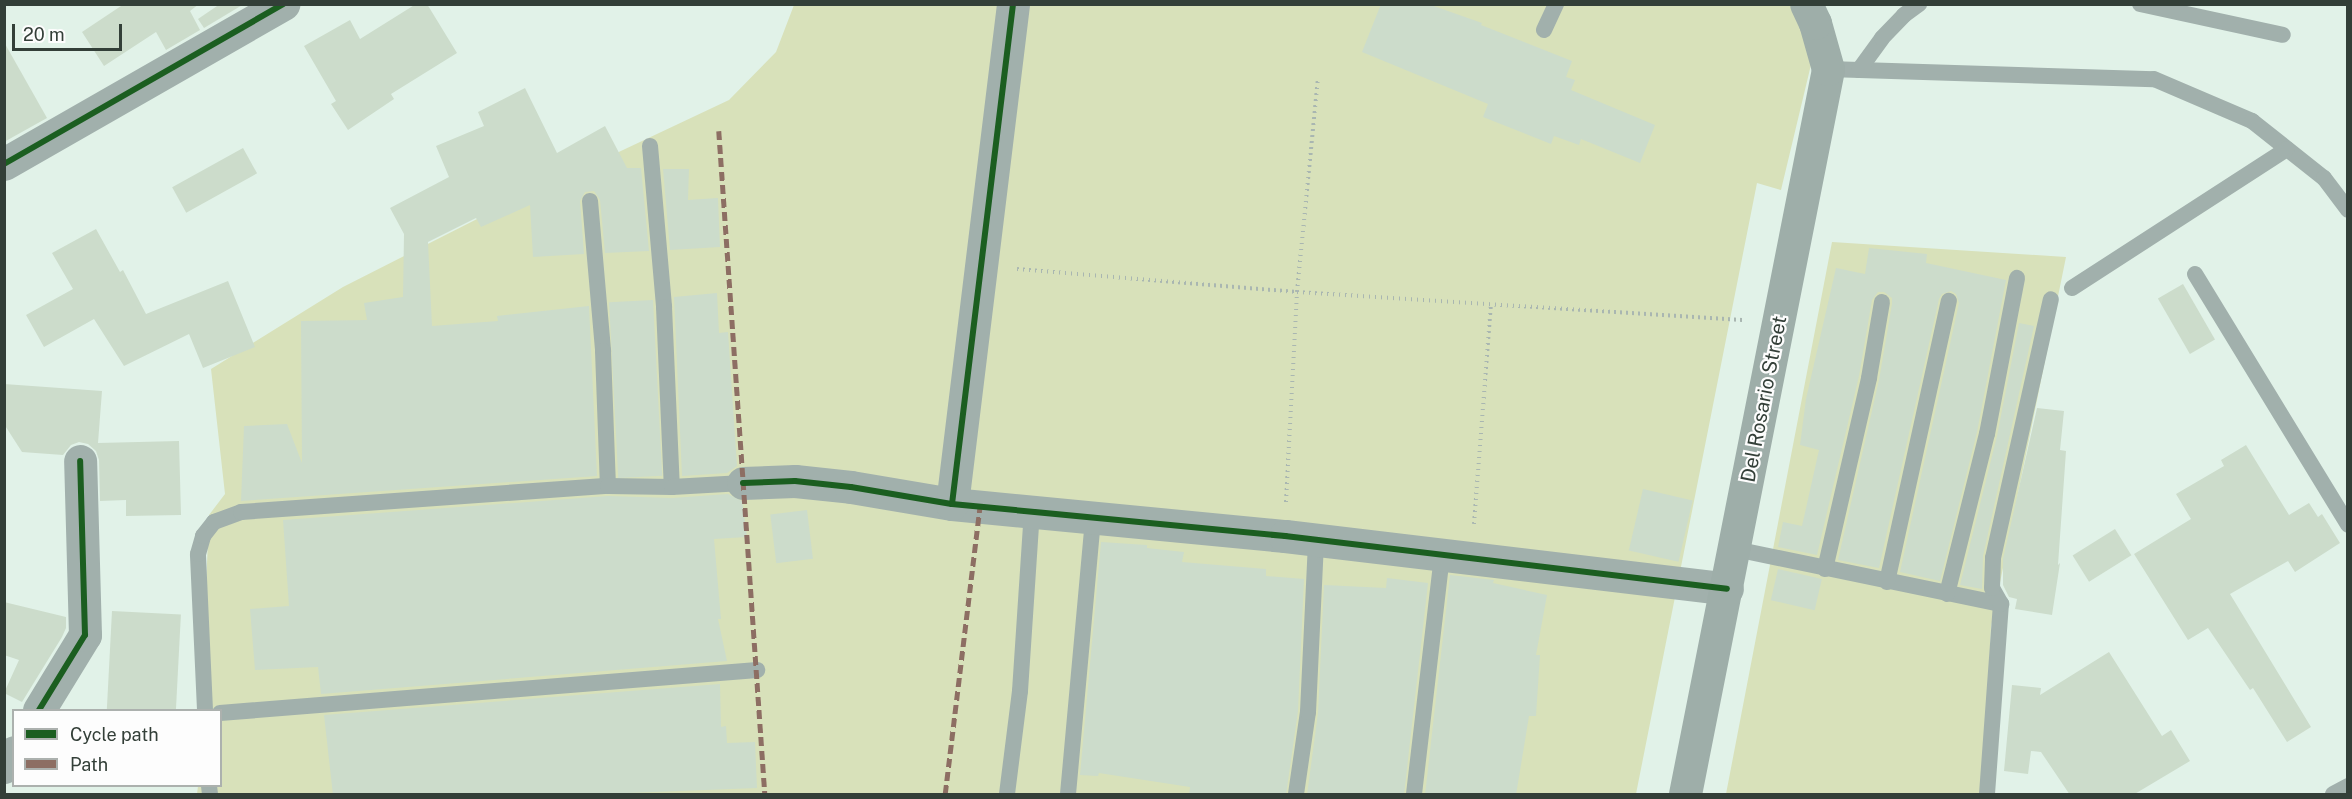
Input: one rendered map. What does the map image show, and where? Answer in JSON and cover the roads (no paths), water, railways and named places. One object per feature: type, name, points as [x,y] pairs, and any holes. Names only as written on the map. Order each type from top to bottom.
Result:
[{"type":"main road","name":"Del Rosario Street","points":[[1685,795],[1779,322],[1844,70],[1806,4]]},
{"type":"street","points":[[4,164],[283,4]]},
{"type":"street","points":[[952,504],[983,267],[1013,4]]},
{"type":"street","points":[[40,709],[85,635],[80,461]]},
{"type":"street","points":[[743,483],[795,481],[851,487],[952,504],[1300,538],[1727,589]]},
{"type":"lane","points":[[1544,30],[1556,4]]},
{"type":"lane","points":[[1844,70],[1882,38],[1904,10],[1919,4]]},
{"type":"lane","points":[[2140,4],[2283,36]]},
{"type":"lane","points":[[1844,70],[2154,79],[2252,121],[2324,178],[2348,210]]},
{"type":"lane","points":[[650,146],[664,307],[672,487]]},
{"type":"lane","points":[[2072,288],[2287,148]]},
{"type":"lane","points":[[590,201],[603,351],[608,486]]},
{"type":"lane","points":[[2195,274],[2348,525]]},
{"type":"lane","points":[[1947,594],[1987,434],[2017,278]]},
{"type":"lane","points":[[1987,795],[2001,604],[1992,588],[1993,558],[2051,298]]},
{"type":"lane","points":[[1887,582],[1949,301]]},
{"type":"lane","points":[[1825,569],[1869,378],[1882,302]]},
{"type":"lane","points":[[206,709],[198,555],[203,536],[214,522],[241,512],[608,486],[672,487],[743,483]]},
{"type":"lane","points":[[1007,794],[1020,691],[1032,511]]},
{"type":"lane","points":[[1068,795],[1093,517]]},
{"type":"lane","points":[[1296,795],[1308,712],[1300,538]]},
{"type":"lane","points":[[1735,549],[2001,604]]},
{"type":"lane","points":[[1414,795],[1456,556]]},
{"type":"lane","points":[[222,713],[757,670]]},
{"type":"lane","points":[[2333,795],[2348,786]]}]
